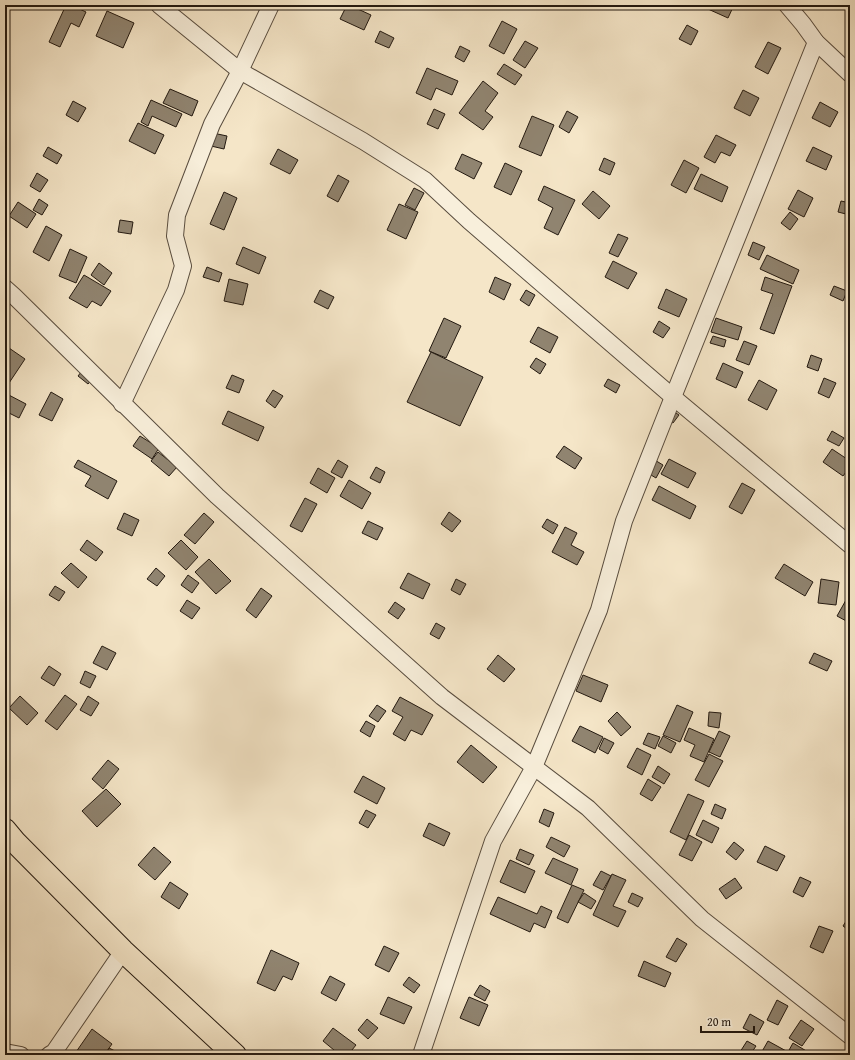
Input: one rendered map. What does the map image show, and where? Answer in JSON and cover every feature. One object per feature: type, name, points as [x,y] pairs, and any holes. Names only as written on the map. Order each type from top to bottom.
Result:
[{"type":"main road","points":[[5,830],[15,842],[123,951],[235,1055]]},
{"type":"street","points":[[159,5],[240,71],[363,141],[425,180],[469,221],[673,397],[850,545]]},
{"type":"street","points":[[122,404],[176,290],[183,266],[175,236],[177,215],[212,124],[240,71],[271,5]]},
{"type":"street","points":[[787,5],[816,42],[850,74]]},
{"type":"street","points":[[421,1055],[493,841],[534,767],[599,610],[624,522],[816,42]]},
{"type":"street","points":[[5,288],[217,496],[442,697],[588,808],[702,919],[850,1036]]},
{"type":"street","points":[[48,1055],[54,1052],[123,951]]},
{"type":"street","points":[[5,1052],[21,1055]]},
{"type":"building","points":[[66,5],[71,5],[86,12],[79,27],[71,23],[60,47],[49,42]]},
{"type":"building","points":[[347,5],[371,15],[364,30],[340,19]]},
{"type":"building","points":[[709,5],[734,5],[728,18],[708,9]]},
{"type":"building","points":[[107,11],[134,23],[123,48],[96,36]]},
{"type":"building","points":[[502,21],[517,29],[504,54],[489,46]]},
{"type":"building","points":[[687,25],[698,31],[691,45],[679,39]]},
{"type":"building","points":[[380,31],[394,38],[389,48],[375,42]]},
{"type":"building","points":[[525,41],[538,48],[525,68],[513,60]]},
{"type":"building","points":[[768,42],[781,48],[768,74],[755,67]]},
{"type":"building","points":[[460,46],[470,51],[464,62],[455,57]]},
{"type":"building","points":[[504,64],[522,75],[515,85],[497,74]]},
{"type":"building","points":[[427,68],[458,81],[452,95],[436,88],[431,100],[416,93]]},
{"type":"building","points":[[483,81],[498,93],[485,111],[493,117],[483,130],[459,113]]},
{"type":"building","points":[[170,89],[198,101],[192,116],[163,103]]},
{"type":"building","points":[[743,90],[759,98],[750,116],[734,108]]},
{"type":"building","points":[[151,100],[182,114],[176,127],[152,116],[148,126],[141,122]]},
{"type":"building","points":[[73,101],[86,108],[78,122],[66,115]]},
{"type":"building","points":[[820,102],[838,112],[830,127],[812,118]]},
{"type":"building","points":[[434,109],[445,114],[438,129],[427,124]]},
{"type":"building","points":[[567,111],[578,117],[569,133],[559,127]]},
{"type":"building","points":[[532,116],[554,125],[541,156],[519,147]]},
{"type":"building","points":[[138,123],[164,135],[155,154],[129,141]]},
{"type":"building","points":[[213,133],[227,136],[224,149],[211,146]]},
{"type":"building","points":[[716,135],[736,145],[730,156],[721,152],[715,163],[704,157]]},
{"type":"building","points":[[48,147],[62,155],[57,164],[43,156]]},
{"type":"building","points":[[813,147],[832,156],[826,170],[806,161]]},
{"type":"building","points":[[278,149],[298,160],[290,174],[270,164]]},
{"type":"building","points":[[462,154],[482,163],[474,179],[455,169]]},
{"type":"building","points":[[604,158],[615,163],[610,175],[599,170]]},
{"type":"building","points":[[684,160],[699,168],[686,193],[671,185]]},
{"type":"building","points":[[505,163],[522,171],[511,195],[494,187]]},
{"type":"building","points":[[37,173],[48,180],[40,192],[30,186]]},
{"type":"building","points":[[701,174],[728,187],[722,202],[694,189]]},
{"type":"building","points":[[338,175],[349,181],[338,202],[327,196]]},
{"type":"building","points":[[544,186],[575,200],[558,235],[544,228],[553,208],[538,200]]},
{"type":"building","points":[[414,188],[424,193],[415,210],[405,205]]},
{"type":"building","points":[[798,190],[813,198],[804,217],[788,209]]},
{"type":"building","points":[[593,191],[610,206],[599,219],[582,204]]},
{"type":"building","points":[[224,192],[237,198],[224,230],[210,224]]},
{"type":"building","points":[[39,199],[48,205],[42,215],[33,210]]},
{"type":"building","points":[[841,201],[850,203],[850,215],[838,212]]},
{"type":"building","points":[[18,202],[36,214],[27,228],[9,216]]},
{"type":"building","points":[[399,204],[418,212],[406,239],[387,230]]},
{"type":"building","points":[[790,212],[798,219],[790,230],[781,223]]},
{"type":"building","points":[[120,220],[133,222],[131,234],[118,232]]},
{"type":"building","points":[[46,226],[62,235],[49,261],[33,252]]},
{"type":"building","points":[[618,234],[628,238],[618,257],[609,253]]},
{"type":"building","points":[[753,242],[765,247],[759,260],[748,255]]},
{"type":"building","points":[[243,247],[266,257],[259,274],[236,264]]},
{"type":"building","points":[[70,249],[87,257],[76,283],[59,276]]},
{"type":"building","points":[[767,255],[799,270],[793,284],[760,269]]},
{"type":"building","points":[[613,261],[637,273],[628,289],[605,277]]},
{"type":"building","points":[[99,263],[112,273],[104,285],[91,275]]},
{"type":"building","points":[[207,267],[222,273],[219,282],[203,277]]},
{"type":"building","points":[[84,275],[111,291],[101,306],[92,301],[87,308],[69,298]]},
{"type":"building","points":[[495,277],[511,284],[504,300],[489,292]]},
{"type":"building","points":[[765,277],[792,286],[774,334],[760,329],[773,294],[761,290]]},
{"type":"building","points":[[229,279],[248,284],[243,305],[224,301]]},
{"type":"building","points":[[834,286],[847,291],[843,301],[830,295]]},
{"type":"building","points":[[666,289],[687,299],[679,317],[658,308]]},
{"type":"building","points":[[320,290],[334,297],[328,309],[314,302]]},
{"type":"building","points":[[526,290],[535,295],[529,306],[520,300]]},
{"type":"building","points":[[444,318],[461,326],[446,358],[429,351]]},
{"type":"building","points":[[716,318],[742,327],[738,340],[711,332]]},
{"type":"building","points":[[659,321],[670,328],[663,338],[653,332]]},
{"type":"building","points":[[538,327],[558,337],[550,353],[530,342]]},
{"type":"building","points":[[713,336],[726,340],[724,347],[710,343]]},
{"type":"building","points":[[744,341],[757,346],[749,365],[736,360]]},
{"type":"building","points":[[9,348],[25,359],[9,383],[5,380],[5,354]]},
{"type":"building","points":[[431,352],[483,377],[460,426],[407,402]]},
{"type":"building","points":[[811,355],[822,359],[818,371],[807,367]]},
{"type":"building","points":[[536,358],[546,364],[540,374],[530,367]]},
{"type":"building","points":[[723,363],[743,372],[736,388],[716,379]]},
{"type":"building","points":[[85,367],[95,376],[88,384],[78,376]]},
{"type":"building","points":[[232,375],[244,380],[239,393],[226,388]]},
{"type":"building","points":[[824,378],[836,383],[829,398],[818,393]]},
{"type":"building","points":[[608,379],[620,385],[616,393],[604,386]]},
{"type":"building","points":[[759,380],[777,390],[767,410],[748,400]]},
{"type":"building","points":[[273,390],[283,396],[275,408],[266,401]]},
{"type":"building","points":[[51,392],[63,399],[52,421],[39,415]]},
{"type":"building","points":[[5,393],[26,404],[19,418],[5,411]]},
{"type":"building","points":[[670,409],[679,415],[673,423],[665,418]]},
{"type":"building","points":[[228,411],[264,427],[258,441],[222,424]]},
{"type":"building","points":[[832,431],[844,438],[839,446],[827,440]]},
{"type":"building","points":[[140,436],[159,448],[152,459],[133,446]]},
{"type":"building","points":[[564,446],[582,458],[575,469],[556,457]]},
{"type":"building","points":[[832,449],[850,461],[850,467],[843,476],[823,462]]},
{"type":"building","points":[[158,452],[177,467],[169,476],[151,461]]},
{"type":"building","points":[[653,459],[663,465],[656,478],[646,472]]},
{"type":"building","points":[[669,459],[696,473],[688,488],[661,474]]},
{"type":"building","points":[[78,460],[117,481],[108,499],[85,486],[91,476],[74,467]]},
{"type":"building","points":[[338,460],[348,466],[342,478],[331,472]]},
{"type":"building","points":[[376,467],[385,472],[380,483],[370,478]]},
{"type":"building","points":[[318,468],[335,478],[327,493],[310,483]]},
{"type":"building","points":[[349,480],[371,493],[362,509],[340,496]]},
{"type":"building","points":[[742,483],[755,490],[742,514],[729,507]]},
{"type":"building","points":[[659,486],[696,506],[690,519],[652,500]]},
{"type":"building","points":[[305,498],[317,504],[302,532],[290,526]]},
{"type":"building","points":[[449,512],[461,521],[452,532],[441,524]]},
{"type":"building","points":[[124,513],[139,520],[132,536],[117,529]]},
{"type":"building","points":[[204,513],[214,522],[195,544],[184,535]]},
{"type":"building","points":[[547,519],[558,525],[553,534],[542,527]]},
{"type":"building","points":[[368,521],[383,528],[377,540],[362,533]]},
{"type":"building","points":[[565,527],[577,533],[571,545],[584,552],[577,565],[552,552]]},
{"type":"building","points":[[87,540],[103,552],[96,561],[80,550]]},
{"type":"building","points":[[181,540],[198,557],[186,570],[168,553]]},
{"type":"building","points":[[209,559],[231,581],[216,594],[195,572]]},
{"type":"building","points":[[71,563],[87,577],[78,588],[61,573]]},
{"type":"building","points":[[784,564],[813,582],[805,596],[775,578]]},
{"type":"building","points":[[156,568],[165,576],[157,586],[147,579]]},
{"type":"building","points":[[408,573],[430,584],[423,599],[400,588]]},
{"type":"building","points":[[188,575],[199,583],[192,593],[181,585]]},
{"type":"building","points":[[456,579],[466,584],[460,595],[451,590]]},
{"type":"building","points":[[821,579],[839,582],[836,605],[818,603]]},
{"type":"building","points":[[55,586],[65,592],[59,601],[49,595]]},
{"type":"building","points":[[261,588],[272,596],[256,618],[246,610]]},
{"type":"building","points":[[187,600],[200,608],[192,619],[180,611]]},
{"type":"building","points":[[846,600],[850,603],[850,623],[837,616]]},
{"type":"building","points":[[395,602],[405,609],[398,619],[388,612]]},
{"type":"building","points":[[436,623],[445,628],[439,639],[430,634]]},
{"type":"building","points":[[102,646],[116,653],[107,670],[93,663]]},
{"type":"building","points":[[814,653],[832,661],[827,671],[809,663]]},
{"type":"building","points":[[498,655],[515,669],[504,682],[487,669]]},
{"type":"building","points":[[49,666],[61,674],[54,686],[41,678]]},
{"type":"building","points":[[85,671],[96,676],[90,688],[80,683]]},
{"type":"building","points":[[583,675],[608,685],[601,702],[576,691]]},
{"type":"building","points":[[65,695],[77,704],[57,730],[45,721]]},
{"type":"building","points":[[20,696],[38,713],[27,725],[9,708]]},
{"type":"building","points":[[88,696],[99,703],[91,716],[80,710]]},
{"type":"building","points":[[400,697],[433,715],[422,735],[411,730],[405,741],[393,734],[403,717],[392,711]]},
{"type":"building","points":[[377,705],[386,711],[378,722],[369,716]]},
{"type":"building","points":[[677,705],[693,712],[680,742],[663,735]]},
{"type":"building","points":[[617,712],[631,727],[621,736],[608,721]]},
{"type":"building","points":[[709,712],[721,713],[719,728],[708,726]]},
{"type":"building","points":[[366,721],[375,726],[370,737],[360,731]]},
{"type":"building","points":[[580,726],[603,737],[595,753],[572,741]]},
{"type":"building","points":[[689,728],[714,739],[704,762],[690,756],[695,745],[684,740]]},
{"type":"building","points":[[719,731],[730,736],[720,757],[709,752]]},
{"type":"building","points":[[648,733],[660,737],[655,749],[643,744]]},
{"type":"building","points":[[663,736],[676,743],[671,753],[658,746]]},
{"type":"building","points":[[604,738],[614,743],[608,754],[599,749]]},
{"type":"building","points":[[471,745],[497,767],[483,783],[457,762]]},
{"type":"building","points":[[637,748],[651,755],[642,775],[627,767]]},
{"type":"building","points":[[709,754],[723,761],[709,787],[695,780]]},
{"type":"building","points":[[108,760],[119,769],[103,789],[92,779]]},
{"type":"building","points":[[658,766],[670,774],[664,784],[652,777]]},
{"type":"building","points":[[363,776],[385,788],[377,804],[354,792]]},
{"type":"building","points":[[648,779],[661,787],[652,801],[640,794]]},
{"type":"building","points":[[106,789],[121,804],[97,827],[82,811]]},
{"type":"building","points":[[688,794],[704,801],[686,840],[670,832]]},
{"type":"building","points":[[715,804],[726,809],[722,819],[711,814]]},
{"type":"building","points":[[544,809],[554,813],[549,827],[539,822]]},
{"type":"building","points":[[366,810],[376,815],[368,828],[359,823]]},
{"type":"building","points":[[703,820],[719,828],[712,843],[696,835]]},
{"type":"building","points":[[429,823],[450,833],[444,846],[423,836]]},
{"type":"building","points":[[689,835],[702,842],[692,861],[679,855]]},
{"type":"building","points":[[551,837],[570,846],[564,857],[546,847]]},
{"type":"building","points":[[734,842],[744,850],[736,860],[726,852]]},
{"type":"building","points":[[765,846],[785,856],[777,871],[757,862]]},
{"type":"building","points":[[154,847],[171,862],[155,880],[138,865]]},
{"type":"building","points":[[520,849],[534,855],[529,865],[516,859]]},
{"type":"building","points":[[553,858],[578,869],[571,885],[545,873]]},
{"type":"building","points":[[510,860],[535,871],[525,893],[500,882]]},
{"type":"building","points":[[601,871],[611,876],[603,890],[593,885]]},
{"type":"building","points":[[612,874],[626,880],[613,906],[626,911],[618,927],[593,915]]},
{"type":"building","points":[[800,877],[811,882],[803,897],[793,892]]},
{"type":"building","points":[[735,878],[742,888],[726,899],[719,889]]},
{"type":"building","points":[[170,882],[188,894],[179,909],[161,897]]},
{"type":"building","points":[[572,885],[584,890],[568,923],[557,918]]},
{"type":"building","points":[[584,893],[596,901],[591,909],[578,902]]},
{"type":"building","points":[[632,893],[643,898],[638,907],[628,902]]},
{"type":"building","points":[[498,897],[537,914],[541,906],[552,911],[545,928],[534,923],[530,932],[490,914]]},
{"type":"building","points":[[850,915],[850,931],[843,926]]},
{"type":"building","points":[[819,926],[833,931],[823,953],[810,947]]},
{"type":"building","points":[[677,938],[687,944],[676,962],[666,957]]},
{"type":"building","points":[[384,946],[399,953],[389,972],[375,965]]},
{"type":"building","points":[[271,950],[299,963],[292,980],[283,976],[275,991],[257,983]]},
{"type":"building","points":[[644,961],[671,973],[665,987],[638,976]]},
{"type":"building","points":[[330,976],[345,984],[336,1001],[321,993]]},
{"type":"building","points":[[409,977],[420,985],[414,993],[403,985]]},
{"type":"building","points":[[480,985],[490,991],[485,1001],[474,995]]},
{"type":"building","points":[[388,997],[412,1007],[404,1024],[380,1014]]},
{"type":"building","points":[[469,997],[488,1005],[479,1026],[460,1018]]},
{"type":"building","points":[[777,1000],[788,1006],[778,1025],[767,1020]]},
{"type":"building","points":[[750,1014],[764,1022],[757,1035],[743,1028]]},
{"type":"building","points":[[367,1019],[378,1028],[368,1039],[358,1030]]},
{"type":"building","points":[[801,1020],[814,1029],[802,1046],[789,1038]]},
{"type":"building","points":[[333,1028],[356,1045],[348,1055],[340,1055],[323,1041]]},
{"type":"building","points":[[92,1029],[112,1044],[104,1055],[80,1055],[76,1052]]},
{"type":"building","points":[[747,1041],[756,1046],[750,1055],[744,1055],[740,1052]]},
{"type":"building","points":[[768,1041],[788,1052],[793,1043],[813,1055],[760,1055]]},
{"type":"building","points":[[109,1048],[123,1055],[106,1055]]}]
